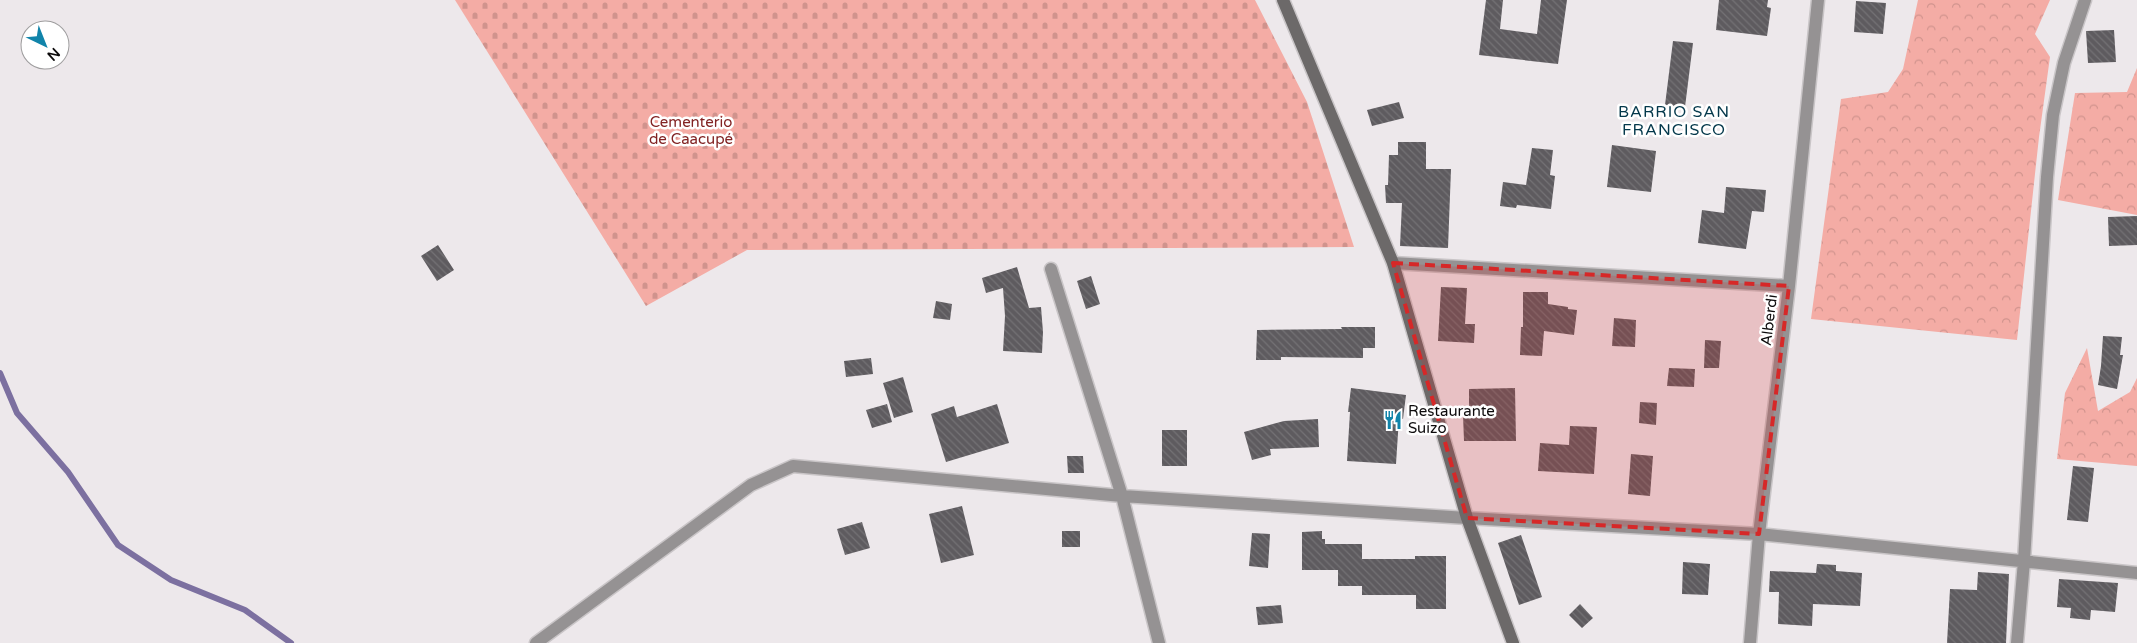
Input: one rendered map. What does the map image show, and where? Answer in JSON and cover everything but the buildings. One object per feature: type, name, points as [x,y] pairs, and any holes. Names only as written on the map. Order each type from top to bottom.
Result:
[{"type":"street","points":[[1283,0],[1393,262],[1467,518],[1513,643]]},
{"type":"street","name":"Alberdi","points":[[1750,643],[1759,534],[1789,286],[1818,0]]},
{"type":"street","points":[[2017,643],[2024,561],[2047,177],[2053,115],[2064,63],[2084,0]]},
{"type":"street","points":[[1393,262],[1789,286]]},
{"type":"street","points":[[1051,269],[1122,496],[1159,643]]},
{"type":"street","points":[[536,643],[751,485],[793,466],[1122,496],[1759,534],[2137,573]]},
{"type":"highlighted area","points":[[1393,263],[1789,286],[1759,534],[1467,518]]},
{"type":"green space","name":"Cementerio de Caacupé","points":[[455,0],[1255,0],[1307,102],[1354,247],[747,250],[646,306]]},
{"type":"green space","points":[[1918,0],[2050,0],[2035,34],[2050,57],[2039,137],[2017,340],[1811,319],[1841,99],[1888,92],[1903,69]]},
{"type":"green space","points":[[2137,68],[2137,215],[2058,200],[2075,93],[2127,92]]},
{"type":"green space","points":[[2087,348],[2098,411],[2130,392],[2137,378],[2137,466],[2057,459],[2065,393]]},
{"type":"waterway","points":[[0,373],[17,413],[68,472],[118,545],[171,580],[245,610],[291,643]]},
{"type":"place","name":"Restaurante Suizo","points":[[1393,420]]},
{"type":"district","name":"BARRIO SAN FRANCISCO","points":[[1674,121]]}]
